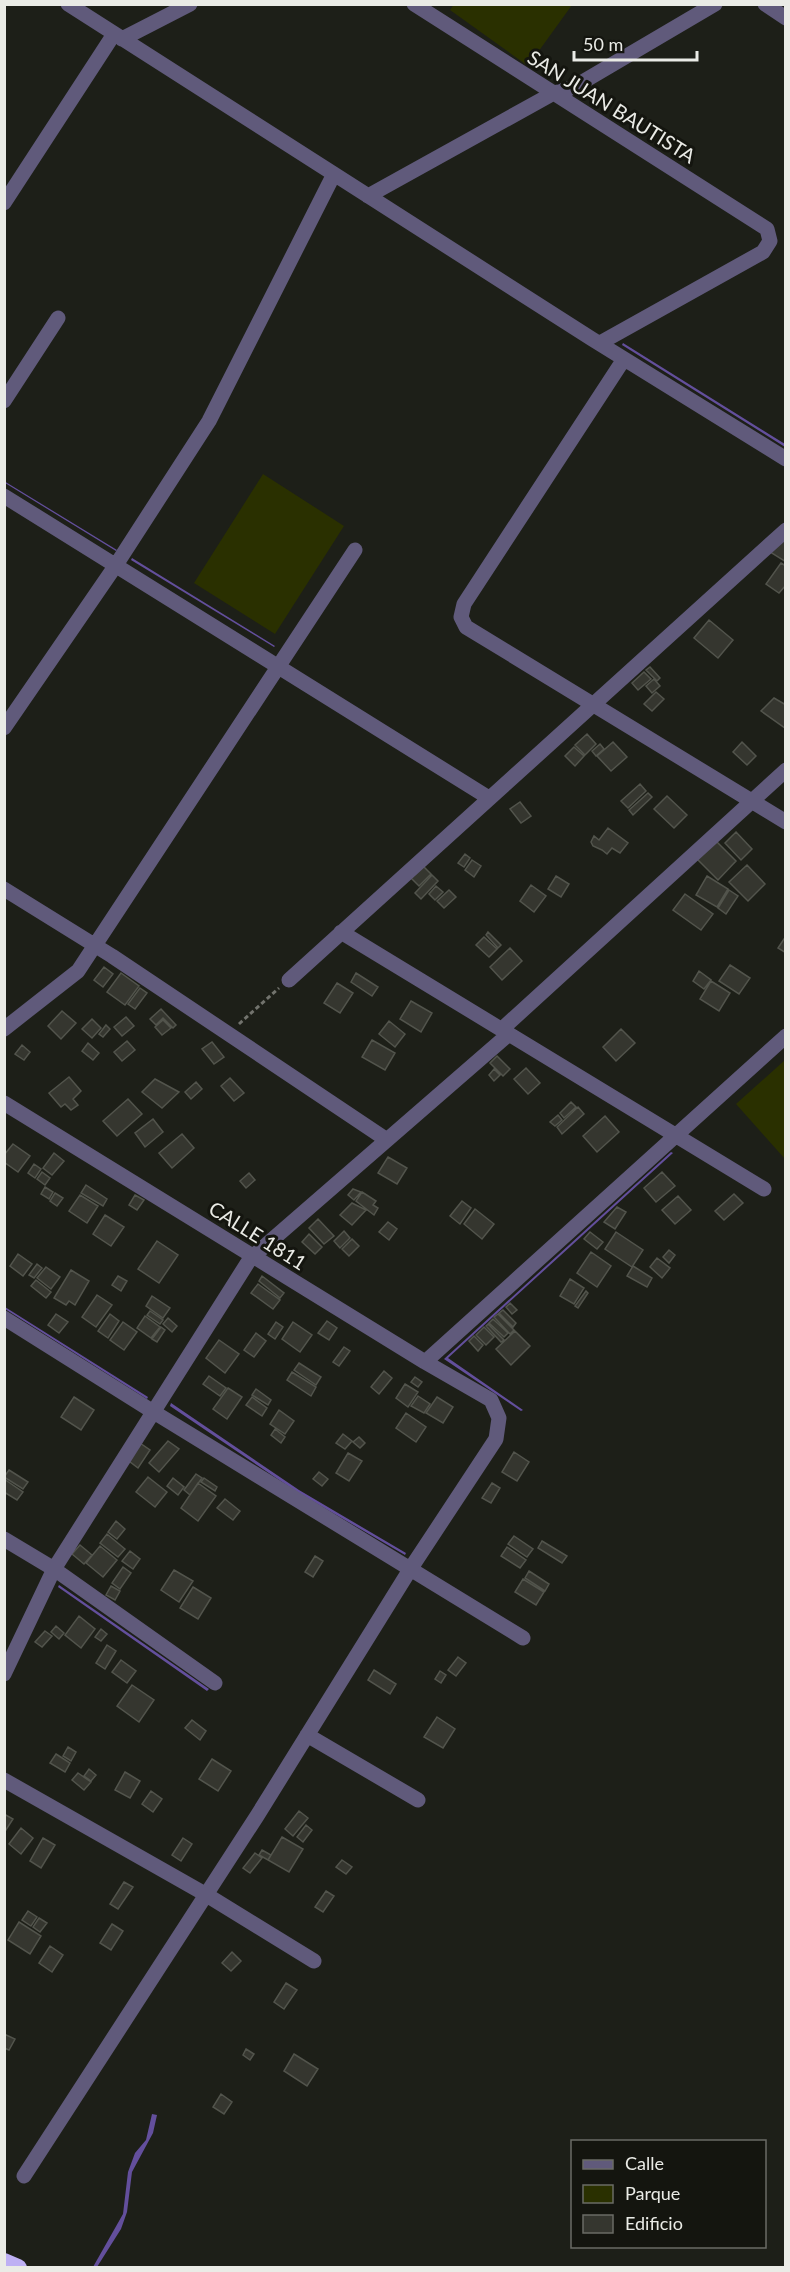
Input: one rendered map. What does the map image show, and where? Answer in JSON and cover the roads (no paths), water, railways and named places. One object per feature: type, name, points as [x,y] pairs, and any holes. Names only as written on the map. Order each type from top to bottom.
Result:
[{"type":"highway","points":[[4,2262],[18,2268]]},
{"type":"street","points":[[68,4],[624,359],[786,459]]},
{"type":"street","points":[[4,203],[118,36],[190,4]]},
{"type":"street","name":"SAN JUAN BAUTISTA","points":[[414,4],[767,229],[770,241],[763,252],[600,343]]},
{"type":"street","points":[[368,196],[552,94],[574,87],[716,4]]},
{"type":"street","points":[[765,4],[786,18]]},
{"type":"street","points":[[4,728],[116,565],[209,421],[334,174]]},
{"type":"street","points":[[4,401],[58,318]]},
{"type":"street","points":[[624,359],[464,604],[461,617],[466,627],[786,822]]},
{"type":"street","points":[[4,496],[489,798]]},
{"type":"street","points":[[289,980],[786,530]]},
{"type":"street","points":[[4,1029],[78,971],[355,550]]},
{"type":"street","points":[[4,1674],[54,1569],[152,1411],[253,1257],[387,1140],[786,770]]},
{"type":"street","points":[[4,890],[94,945],[229,1033],[387,1140]]},
{"type":"street","points":[[341,932],[764,1189]]},
{"type":"street","points":[[426,1362],[786,1036]]},
{"type":"street","name":"CALLE 1811","points":[[4,1103],[253,1257],[491,1400],[499,1418],[496,1439],[411,1568]]},
{"type":"street","points":[[4,1318],[524,1638]]},
{"type":"street","points":[[4,1539],[54,1569],[215,1683]]},
{"type":"street","points":[[24,2176],[307,1735],[411,1568]]},
{"type":"street","points":[[307,1735],[418,1800]]},
{"type":"street","points":[[4,1780],[205,1894],[314,1961]]}]
